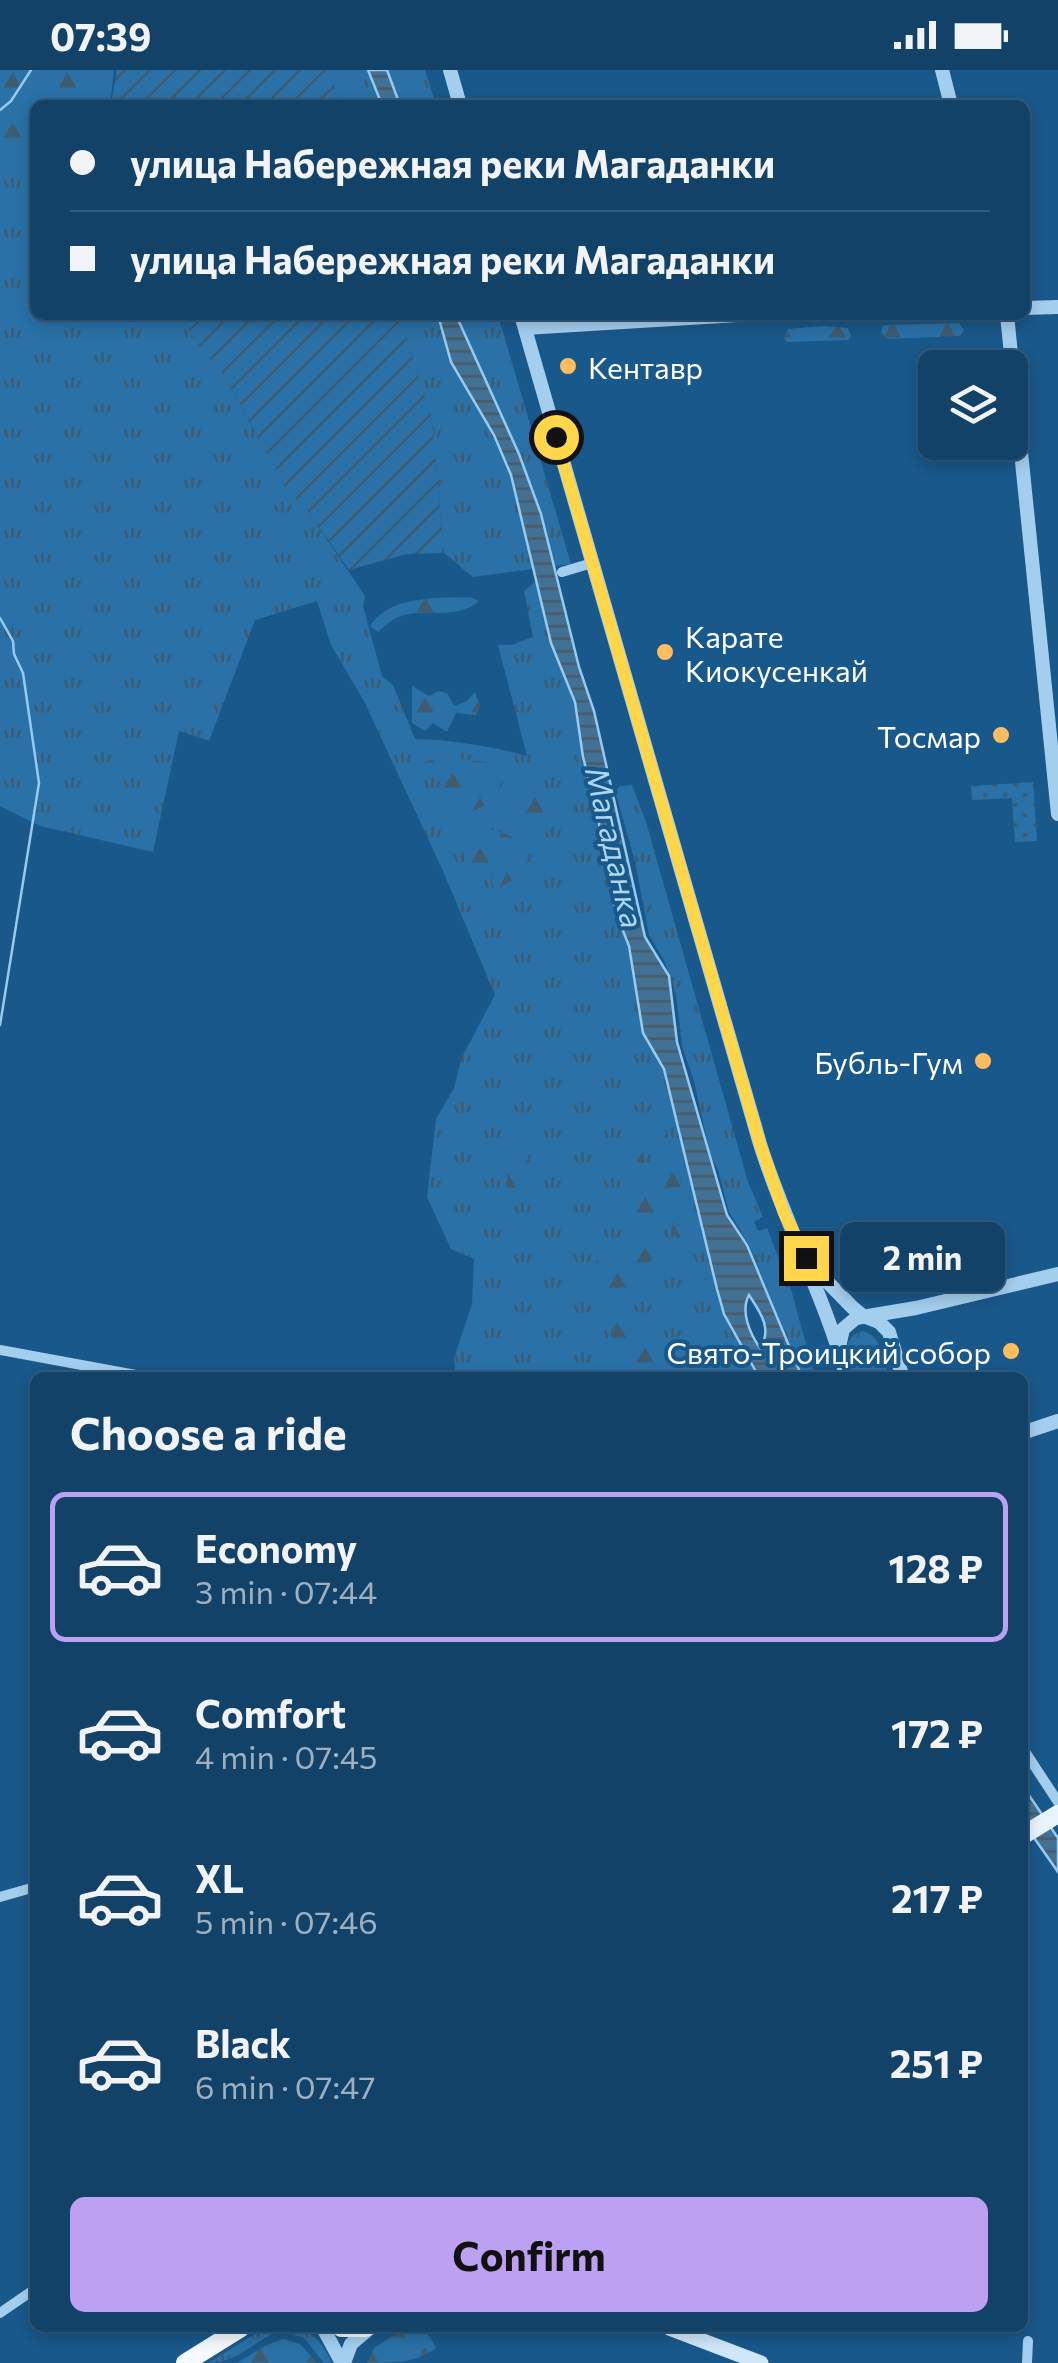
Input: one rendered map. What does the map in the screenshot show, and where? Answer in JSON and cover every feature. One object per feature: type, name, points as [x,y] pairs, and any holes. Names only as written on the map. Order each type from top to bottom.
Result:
[{"type":"highway","points":[[185,2363],[232,2332]]},
{"type":"main road","points":[[1028,1831],[1058,1814]]},
{"type":"main road","points":[[680,2332],[761,2363]]},
{"type":"street","points":[[450,70],[459,100]]},
{"type":"street","points":[[942,70],[950,100]]},
{"type":"street","points":[[1030,308],[1058,308]]},
{"type":"street","points":[[559,320],[523,321],[766,1163],[806,1258],[843,1366]]},
{"type":"street","points":[[1008,320],[1058,814]]},
{"type":"street","points":[[562,572],[592,563]]},
{"type":"street","points":[[806,1258],[829,1286],[863,1316],[879,1322],[894,1341],[902,1372]]},
{"type":"street","points":[[843,1366],[846,1324],[863,1316],[916,1308],[1058,1274]]},
{"type":"street","points":[[894,1341],[900,1321],[916,1308]]},
{"type":"street","points":[[0,1350],[119,1372]]},
{"type":"street","points":[[1028,1431],[1058,1421]]},
{"type":"street","points":[[1028,1756],[1058,1802]]},
{"type":"street","points":[[0,1897],[30,1888]]},
{"type":"street","points":[[0,2313],[30,2292]]},
{"type":"street","points":[[325,2332],[343,2363]]},
{"type":"street","points":[[343,2363],[351,2344],[364,2332]]},
{"type":"street","points":[[1026,2363],[1028,2341]]},
{"type":"green space","points":[[0,70],[114,70],[111,100],[30,100],[30,320],[184,320],[191,335],[224,375],[286,488],[307,510],[365,596],[363,606],[382,676],[393,685],[415,739],[472,744],[527,756],[498,645],[512,645],[533,637],[524,591],[536,581],[551,643],[575,702],[583,757],[607,849],[616,913],[629,946],[643,1033],[664,1069],[724,1314],[756,1372],[455,1372],[454,1358],[472,1304],[474,1259],[451,1249],[427,1197],[436,1119],[454,1088],[462,1057],[495,995],[364,701],[331,645],[317,601],[255,620],[209,741],[179,731],[153,852],[40,826],[0,806]]},
{"type":"green space","points":[[0,70],[98,70],[100,88],[94,94],[76,90],[68,97],[30,100],[30,162],[7,151],[0,152]]},
{"type":"green space","points":[[117,70],[329,70],[338,100],[112,100]]},
{"type":"green space","points":[[329,70],[425,70],[434,100],[338,100]]},
{"type":"green space","points":[[184,320],[402,320],[432,421],[444,553],[407,554],[349,570],[307,510],[286,488],[224,375],[191,335]]},
{"type":"green space","points":[[402,320],[499,320],[571,564],[473,577],[444,553],[432,421]]},
{"type":"green space","points":[[959,323],[964,330],[960,336],[888,339],[881,333],[882,326],[887,325]]},
{"type":"green space","points":[[848,328],[851,336],[848,340],[786,342],[784,336],[788,329]]},
{"type":"green space","points":[[470,597],[479,601],[460,611],[408,614],[395,618],[378,632],[370,626],[402,603]]},
{"type":"green space","points":[[412,686],[429,696],[438,691],[447,693],[454,706],[467,701],[475,692],[480,706],[476,715],[456,713],[447,732],[433,723],[425,731],[412,723]]},
{"type":"green space","points":[[448,749],[462,759],[495,763],[504,773],[496,797],[463,816],[450,812],[453,799],[440,786],[439,776],[425,770],[422,763]]},
{"type":"green space","points":[[1033,782],[1037,841],[1015,842],[1012,798],[972,800],[971,786]]},
{"type":"green space","points":[[632,785],[646,822],[748,1182],[763,1217],[754,1222],[758,1231],[767,1228],[792,1293],[814,1372],[801,1372],[749,1245],[729,1212],[682,1046],[676,995],[664,960],[649,935],[635,861],[615,791],[620,786]]},
{"type":"green space","points":[[533,786],[538,790],[548,829],[543,839],[532,844],[516,834],[518,821],[509,802],[522,789]]},
{"type":"green space","points":[[488,829],[522,844],[531,866],[497,889],[492,877],[470,873],[464,845],[470,837]]},
{"type":"green space","points":[[647,1123],[663,1126],[672,1148],[692,1246],[678,1248]]},
{"type":"green space","points":[[635,1127],[664,1226],[663,1231],[635,1236],[622,1212],[635,1169],[625,1154],[635,1144]]},
{"type":"green space","points":[[509,1148],[520,1149],[529,1158],[511,1213],[505,1208]]},
{"type":"green space","points":[[663,1242],[664,1251],[659,1256],[619,1271],[659,1372],[623,1372],[596,1263],[599,1255]]},
{"type":"green space","points":[[861,1331],[874,1337],[888,1372],[853,1372],[847,1345]]},
{"type":"green space","points":[[258,2332],[281,2332],[229,2359],[208,2363]]},
{"type":"green space","points":[[286,2332],[313,2336],[332,2363],[324,2363],[304,2338]]},
{"type":"green space","points":[[399,2332],[426,2332],[436,2348],[412,2359],[367,2363],[374,2348]]},
{"type":"green space","points":[[283,2339],[300,2344],[317,2363],[237,2363],[265,2346]]},
{"type":"water","points":[[368,70],[387,70],[398,100],[380,100]]},
{"type":"water","name":"Магаданка","points":[[439,320],[458,320],[519,454],[541,514],[579,667],[594,711],[645,937],[669,976],[677,1042],[727,1215],[747,1245],[800,1372],[756,1372],[724,1314],[664,1069],[643,1033],[629,946],[616,913],[607,849],[583,757],[575,702],[551,643],[511,475],[494,435],[451,362]],"holes":[[[749,1295],[761,1314],[765,1334],[760,1348],[746,1315]]]},
{"type":"water","points":[[1028,1794],[1058,1838],[1058,1872],[1028,1829]]},
{"type":"waterway","points":[[0,110],[11,101],[31,70]]},
{"type":"waterway","points":[[0,618],[13,641],[23,673],[39,783],[0,1025]]},
{"type":"place","name":"Кентавр","points":[[568,366]]},
{"type":"place","name":"Карате Киокусенкай","points":[[665,652]]},
{"type":"place","name":"Тосмар","points":[[1001,735]]},
{"type":"place","name":"Бубль-Гум","points":[[983,1061]]},
{"type":"place","name":"Свято-Троицкий собор","points":[[1011,1351]]},
{"type":"route","points":[[556,437],[760,1144],[784,1213],[806,1258]]}]
